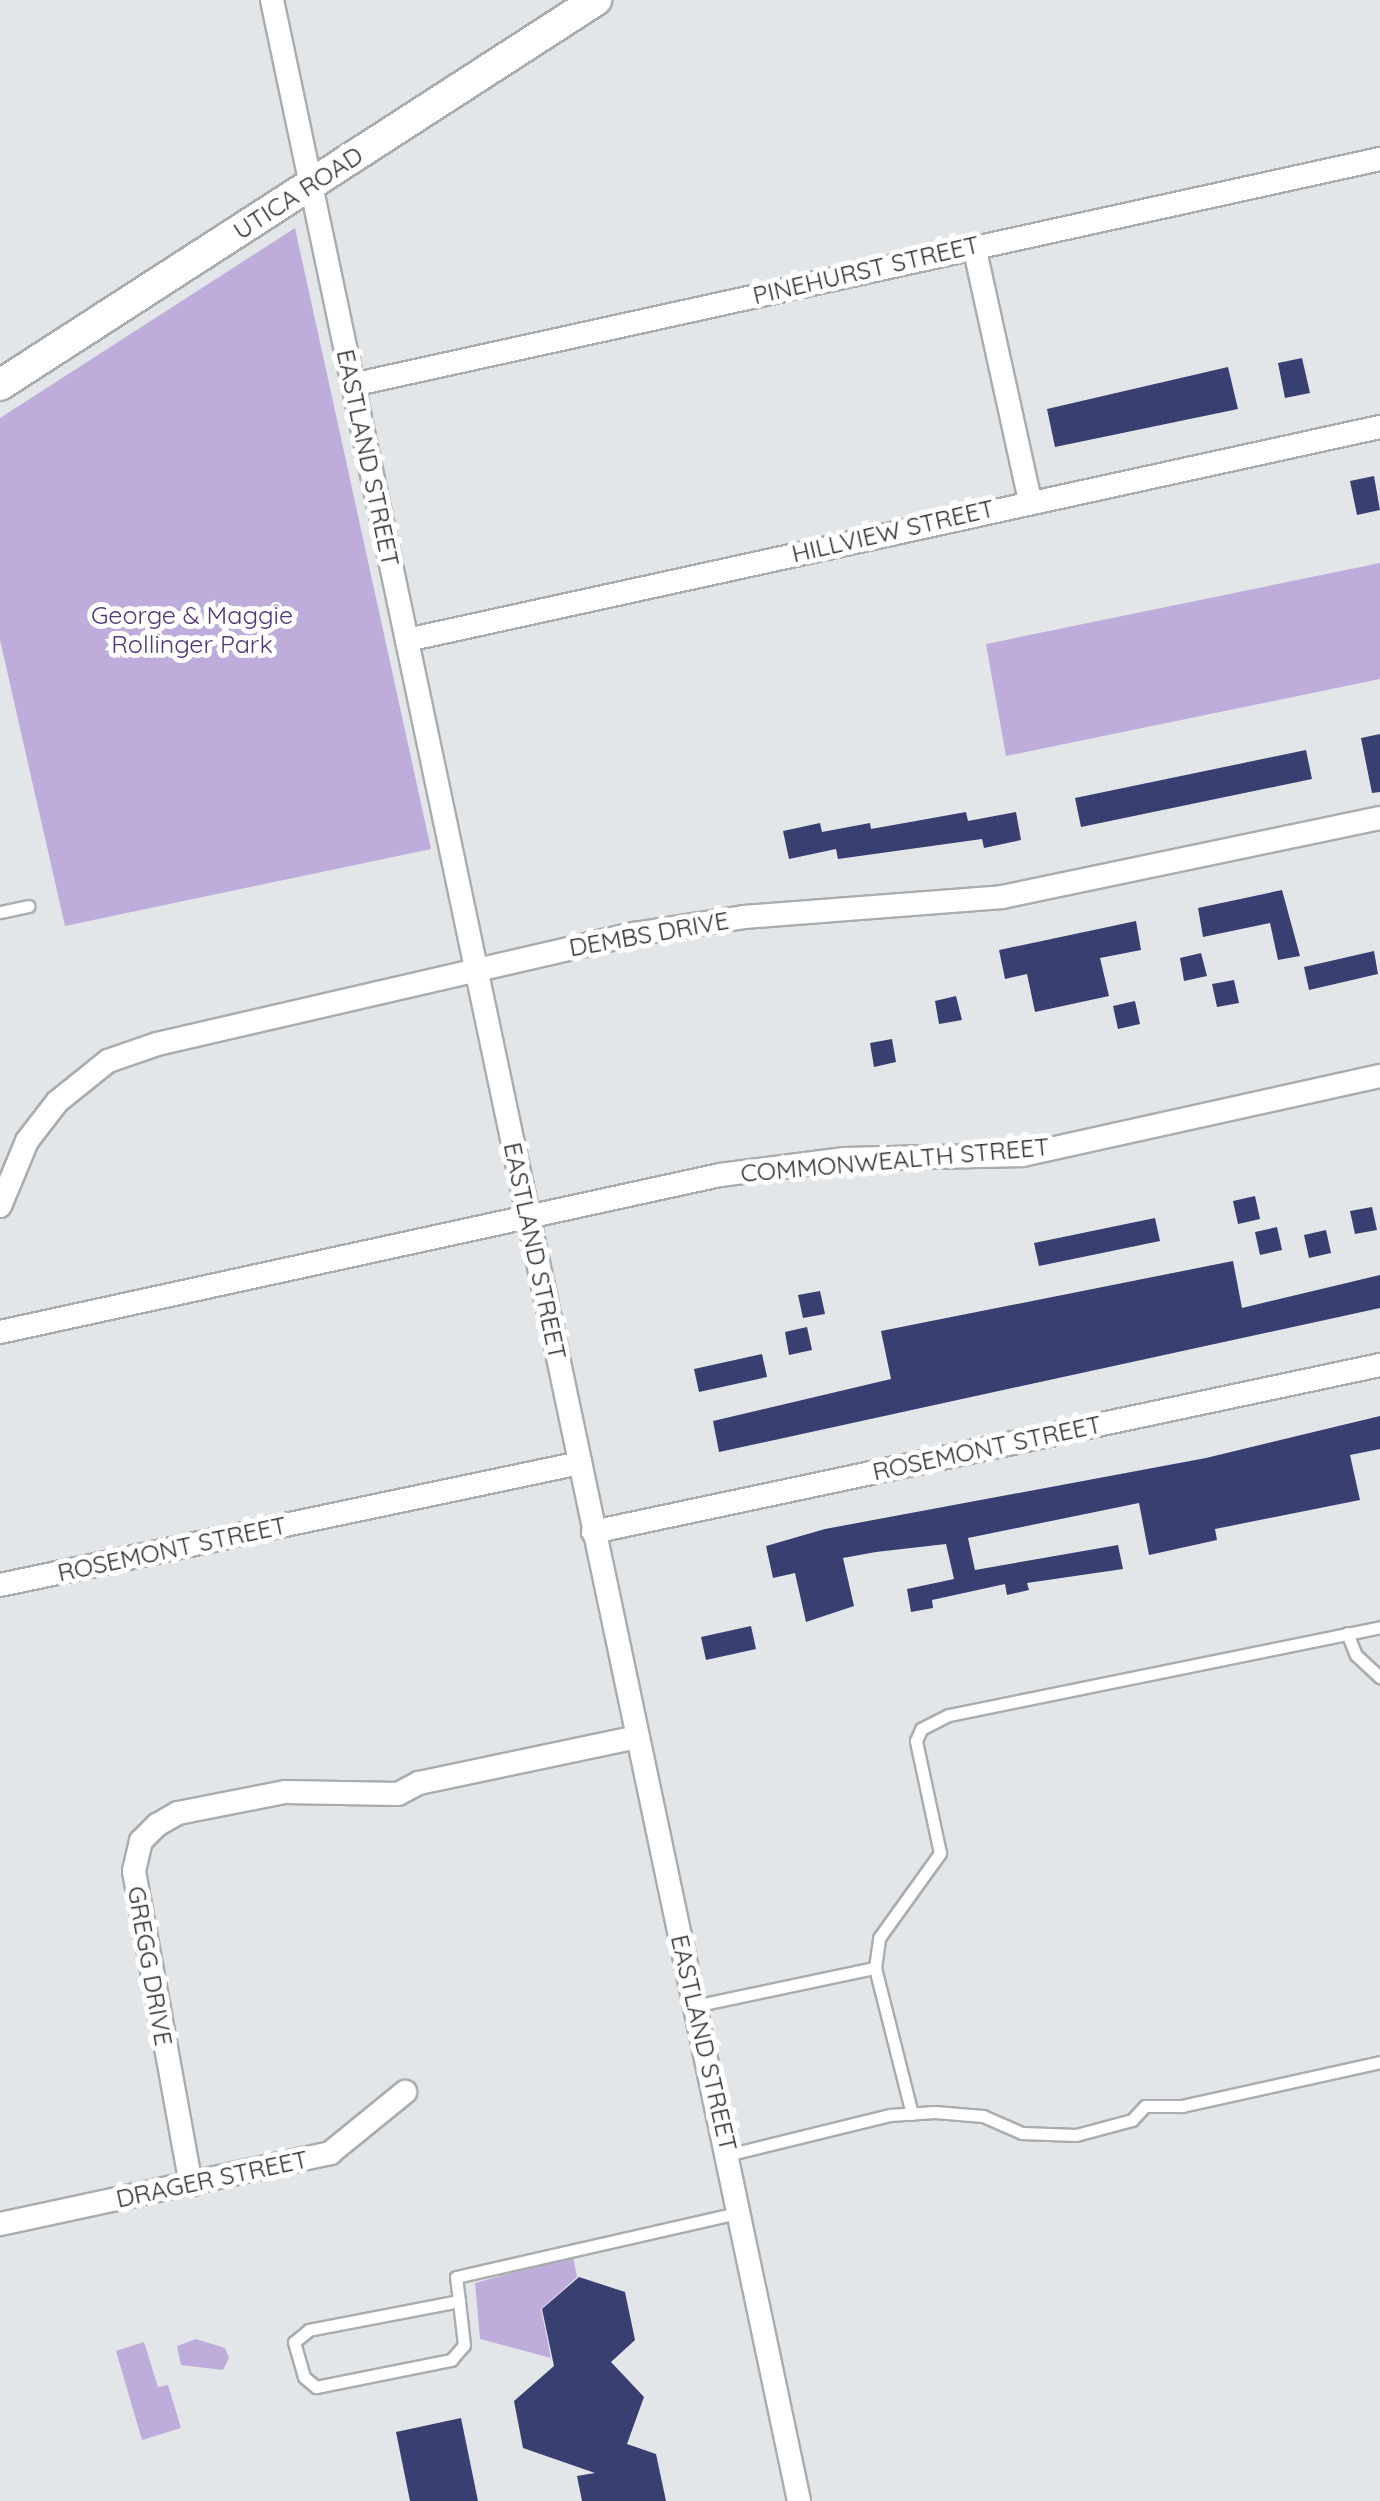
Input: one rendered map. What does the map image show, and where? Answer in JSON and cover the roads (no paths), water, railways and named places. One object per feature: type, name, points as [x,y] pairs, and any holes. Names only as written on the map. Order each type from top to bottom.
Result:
[{"type":"main road","name":"UTICA ROAD","points":[[0,385],[596,0]]},
{"type":"street","name":"EASTLAND STREET","points":[[272,0],[694,2006],[730,2154],[800,2501]]},
{"type":"street","name":"PINEHURST STREET","points":[[352,385],[1380,159]]},
{"type":"street","points":[[974,246],[1030,501]]},
{"type":"street","name":"HILLVIEW STREET","points":[[407,640],[1380,427]]},
{"type":"street","name":"DEMBS DRIVE","points":[[0,1206],[27,1141],[58,1102],[108,1060],[474,968],[744,917],[1002,897],[1380,818]]},
{"type":"street","name":"COMMONWEALTH STREET","points":[[1,1327],[790,1164],[1023,1155],[1380,1076]]},
{"type":"street","name":"ROSEMONT STREET","points":[[594,1532],[1380,1365]]},
{"type":"street","name":"ROSEMONT STREET","points":[[0,1585],[580,1463]]},
{"type":"street","name":"GREGG DRIVE","points":[[191,2186],[134,1872],[141,1841],[156,1825],[178,1814],[285,1792],[398,1794],[418,1784],[637,1736]]},
{"type":"street","name":"DRAGER STREET","points":[[0,2224],[191,2186],[330,2153],[405,2092]]},
{"type":"lane","points":[[0,912],[28,906]]},
{"type":"lane","points":[[912,2114],[875,1968],[879,1938],[940,1853],[916,1741],[921,1729],[949,1715],[1380,1627]]},
{"type":"lane","points":[[1347,1633],[1356,1655],[1380,1677]]},
{"type":"lane","points":[[694,2006],[875,1968]]},
{"type":"lane","points":[[730,2154],[912,2114],[983,2116],[1053,2138],[1132,2120],[1145,2106],[1182,2106],[1380,2062]]},
{"type":"lane","points":[[459,2301],[309,2330],[294,2342],[304,2377],[316,2387],[451,2360],[464,2344],[459,2301],[456,2277],[742,2212]]},
{"type":"park label","name":"George & Maggie Rollinger Park","points":[[192,630]]}]
